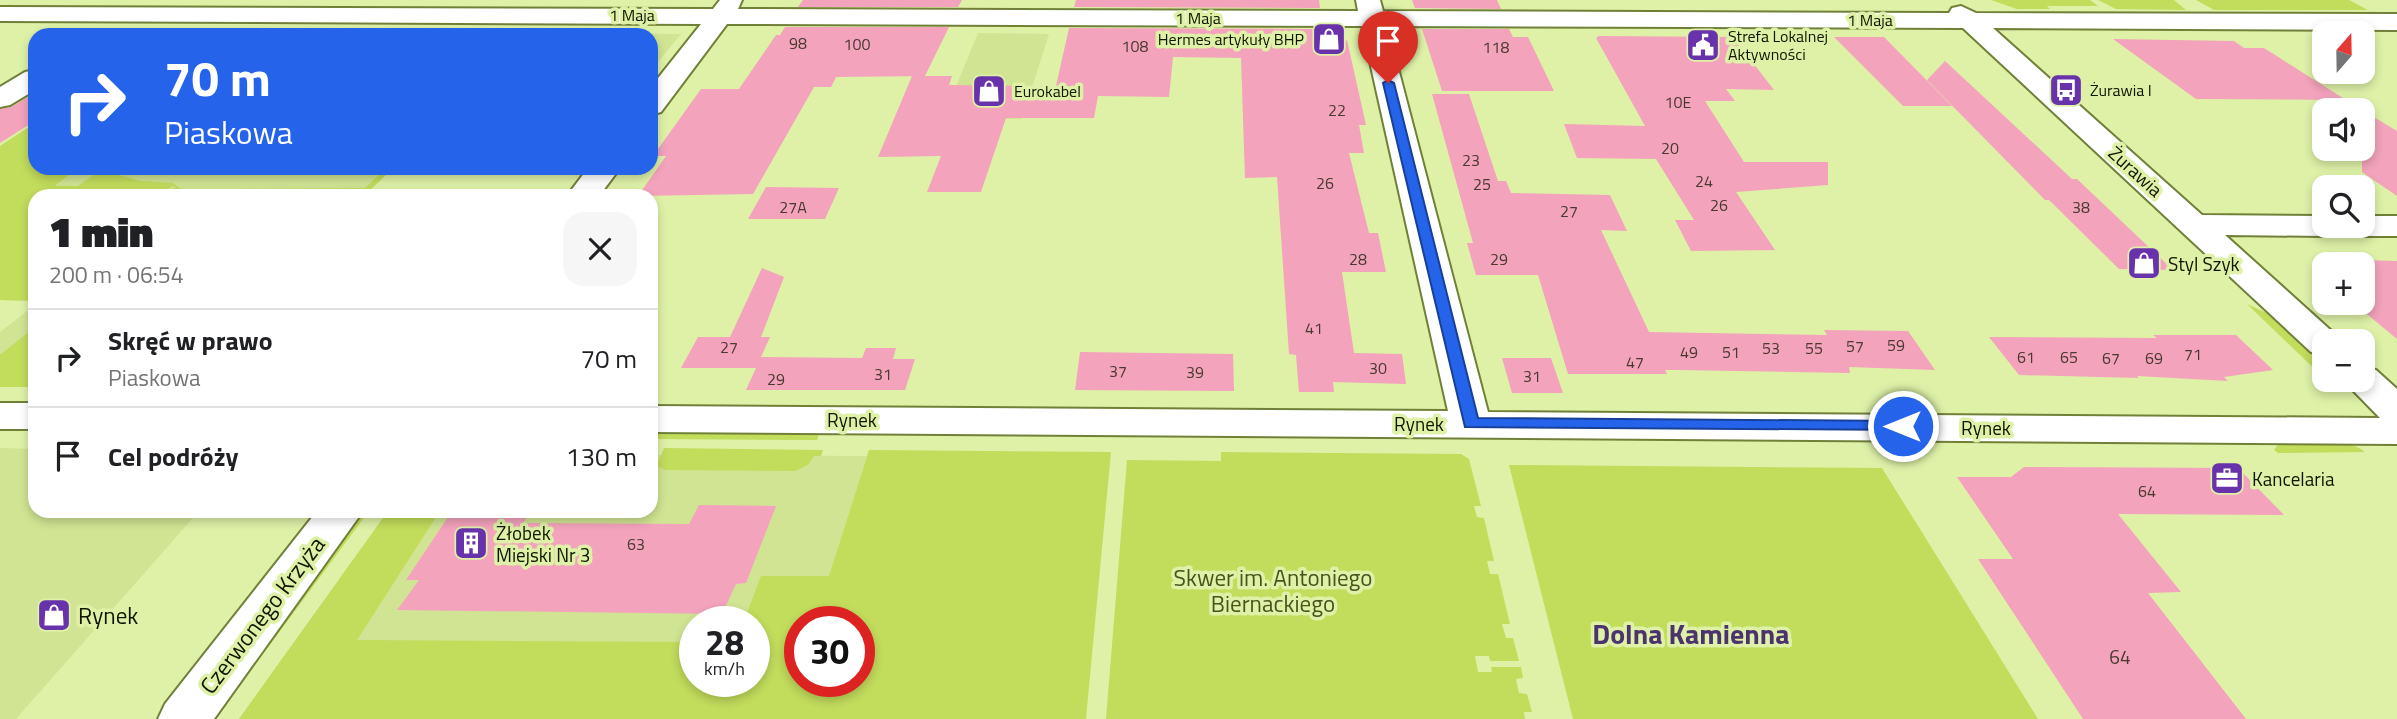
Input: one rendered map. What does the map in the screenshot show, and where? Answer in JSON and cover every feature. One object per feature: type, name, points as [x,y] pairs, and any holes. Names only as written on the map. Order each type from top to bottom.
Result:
[{"type":"street","points":[[119,28],[166,0]]},
{"type":"street","points":[[271,15],[293,0]]},
{"type":"street","name":"Żurawia","points":[[1946,0],[2312,333]]},
{"type":"street","points":[[658,97],[726,8]]},
{"type":"street","name":"1 Maja","points":[[0,14],[271,15],[726,8],[1371,9],[1970,21],[2397,22]]},
{"type":"street","points":[[1371,9],[1471,424]]},
{"type":"street","points":[[0,99],[28,82]]},
{"type":"street","points":[[2195,225],[2312,226]]},
{"type":"street","points":[[2375,226],[2397,226]]},
{"type":"street","points":[[2375,391],[2397,411]]},
{"type":"street","points":[[0,416],[28,416]]},
{"type":"street","name":"Rynek","points":[[658,419],[2397,431]]},
{"type":"street","name":"Czerwonego Krzyża","points":[[184,719],[336,518]]},
{"type":"shaded area","points":[[978,33],[1049,34],[1022,119],[943,118]]},
{"type":"shaded area","points":[[658,34],[681,34],[658,62]]},
{"type":"shaded area","points":[[28,128],[28,175],[386,175],[371,189],[28,189],[28,301],[0,300],[0,146]]},
{"type":"shaded area","points":[[28,310],[28,385],[0,385],[0,332]]},
{"type":"shaded area","name":"Rynek","points":[[0,448],[28,449],[28,518],[193,518],[16,719],[0,719]]},
{"type":"shaded area","points":[[658,455],[867,456],[820,606],[784,606],[784,697],[788,697],[784,719],[239,719],[383,518],[658,518]]},
{"type":"green space","points":[[1991,0],[2090,0],[2098,6],[2017,9]]},
{"type":"green space","points":[[2098,0],[2174,0],[2186,10],[2116,9]]},
{"type":"green space","points":[[2196,0],[2349,0],[2368,10],[2214,10]]},
{"type":"green space","points":[[28,128],[28,175],[69,175],[55,186],[78,186],[94,175],[119,175],[141,181],[173,183],[181,189],[173,189],[176,187],[172,186],[168,189],[28,189],[28,301],[0,300],[0,146]]},
{"type":"green space","points":[[379,175],[386,175],[371,189],[239,189],[365,188]]},
{"type":"green space","points":[[2247,304],[2271,315],[2312,353],[2312,366]]},
{"type":"green space","points":[[28,333],[28,387],[0,387],[0,355]]},
{"type":"green space","points":[[658,431],[820,431],[817,440],[658,439]]},
{"type":"green space","points":[[2280,442],[2337,442],[2358,447],[2365,452],[2278,453],[2274,450]]},
{"type":"green space","points":[[664,448],[823,450],[821,456],[814,456],[808,465],[795,471],[665,470],[658,466]]},
{"type":"green space","points":[[869,450],[1111,452],[1086,719],[239,719],[383,518],[435,518],[357,640],[679,642],[679,697],[770,697],[770,606],[750,606],[761,576],[829,576]]},
{"type":"green space","name":"Skwer im. Antoniego Biernackiego","points":[[1221,452],[1461,454],[1469,459],[1481,506],[1474,506],[1477,517],[1484,518],[1494,561],[1487,561],[1490,574],[1498,574],[1510,624],[1502,624],[1506,638],[1513,638],[1519,661],[1490,661],[1489,656],[1475,656],[1478,672],[1492,672],[1491,667],[1521,667],[1523,678],[1516,679],[1519,693],[1527,694],[1532,712],[1524,712],[1525,719],[1106,719],[1127,460],[1221,461]]},
{"type":"green space","points":[[1509,465],[1882,468],[2038,719],[1573,719]]},
{"type":"green space","points":[[357,518],[364,518],[215,719],[207,719]]},
{"type":"building","points":[[803,0],[962,0],[958,7],[798,7]]},
{"type":"building","points":[[1076,0],[1319,0],[1320,8],[1074,7]]},
{"type":"building","points":[[1412,0],[1497,0],[1501,9],[1415,8]]},
{"type":"building","points":[[785,27],[949,27],[925,76],[836,77],[831,87],[814,87],[753,194],[658,196],[658,189],[643,189],[653,175],[658,175],[658,167],[666,156],[658,156],[658,149],[701,89],[739,89],[776,35],[780,35]]},
{"type":"building","points":[[1069,28],[1323,29],[1327,54],[1347,40],[1366,125],[1359,125],[1364,153],[1349,153],[1369,233],[1378,233],[1386,272],[1342,272],[1354,353],[1402,354],[1406,384],[1333,382],[1334,392],[1299,392],[1296,355],[1289,354],[1277,177],[1245,178],[1241,58],[1173,57],[1169,97],[1098,96],[1094,118],[1006,118],[981,192],[927,192],[941,156],[878,157],[912,76],[952,76],[949,85],[1056,86]]},
{"type":"building","points":[[1422,29],[1509,29],[1513,37],[1528,37],[1554,91],[1442,91]]},
{"type":"building","points":[[1733,37],[1774,90],[1726,89],[1735,101],[1705,101],[1744,162],[1828,162],[1828,185],[1736,192],[1775,250],[1691,251],[1675,220],[1694,220],[1656,159],[1577,158],[1564,124],[1645,126],[1596,38]]},
{"type":"building","points":[[1834,37],[1884,37],[1952,106],[1903,106]]},
{"type":"building","points":[[2113,39],[2234,41],[2244,48],[2264,48],[2312,78],[2312,84],[2321,84],[2343,98],[2312,100],[2196,99]]},
{"type":"building","points":[[1945,61],[2072,179],[2077,179],[2173,270],[2119,269],[2049,200],[2045,200],[1927,80]]},
{"type":"building","points":[[1432,94],[1469,94],[1498,181],[1506,181],[1511,193],[1610,195],[1627,231],[1601,230],[1649,332],[1827,335],[1824,330],[1908,331],[1935,370],[1849,367],[1850,373],[1665,370],[1667,374],[1568,374],[1538,275],[1476,275],[1467,243],[1473,243]]},
{"type":"building","points":[[28,97],[28,125],[0,143],[0,109],[11,107]]},
{"type":"building","points":[[2375,118],[2397,131],[2397,196],[2375,181],[2375,175],[2362,172],[2362,161],[2375,161]]},
{"type":"building","points":[[766,187],[839,188],[825,219],[748,219]]},
{"type":"building","points":[[2375,260],[2397,261],[2397,339],[2368,315],[2375,315]]},
{"type":"building","points":[[762,268],[784,277],[761,337],[770,337],[761,357],[862,358],[866,348],[896,348],[893,359],[915,359],[905,390],[746,390],[756,368],[681,368],[698,337],[730,337]]},
{"type":"building","points":[[2153,335],[2236,335],[2273,370],[2224,377],[2228,381],[2137,376],[2139,378],[2019,375],[1989,337],[2157,338]]},
{"type":"building","points":[[1080,352],[1233,354],[1234,391],[1075,390]]},
{"type":"building","points":[[1502,358],[1551,358],[1563,393],[1512,393]]},
{"type":"building","points":[[2024,467],[2238,468],[2284,515],[2118,514],[2181,592],[2148,593],[2246,719],[2083,719],[1978,559],[2013,559],[1957,477],[2011,477]]},
{"type":"building","points":[[699,505],[776,506],[746,583],[736,584],[726,606],[679,606],[679,613],[397,610],[419,580],[406,580],[447,518],[526,518],[523,523],[689,524]]},
{"type":"place","name":"Hermes artykuły BHP","points":[[1329,39]]},
{"type":"place","name":"Strefa Lokalnej Aktywności","points":[[1703,45]]},
{"type":"place","name":"Żurawia I","points":[[2066,90]]},
{"type":"place","name":"Eurokabel","points":[[989,91]]},
{"type":"place","name":"Styl Szyk","points":[[2144,263]]},
{"type":"place","name":"Kancelaria","points":[[2227,478]]},
{"type":"place","name":"Żłobek Miejski Nr 3","points":[[471,543]]},
{"type":"place","name":"Rynek","points":[[54,615]]},
{"type":"district","name":"Dolna Kamienna","points":[[1691,633]]},
{"type":"route","points":[[1388,83],[1471,424],[1903,426]]}]
